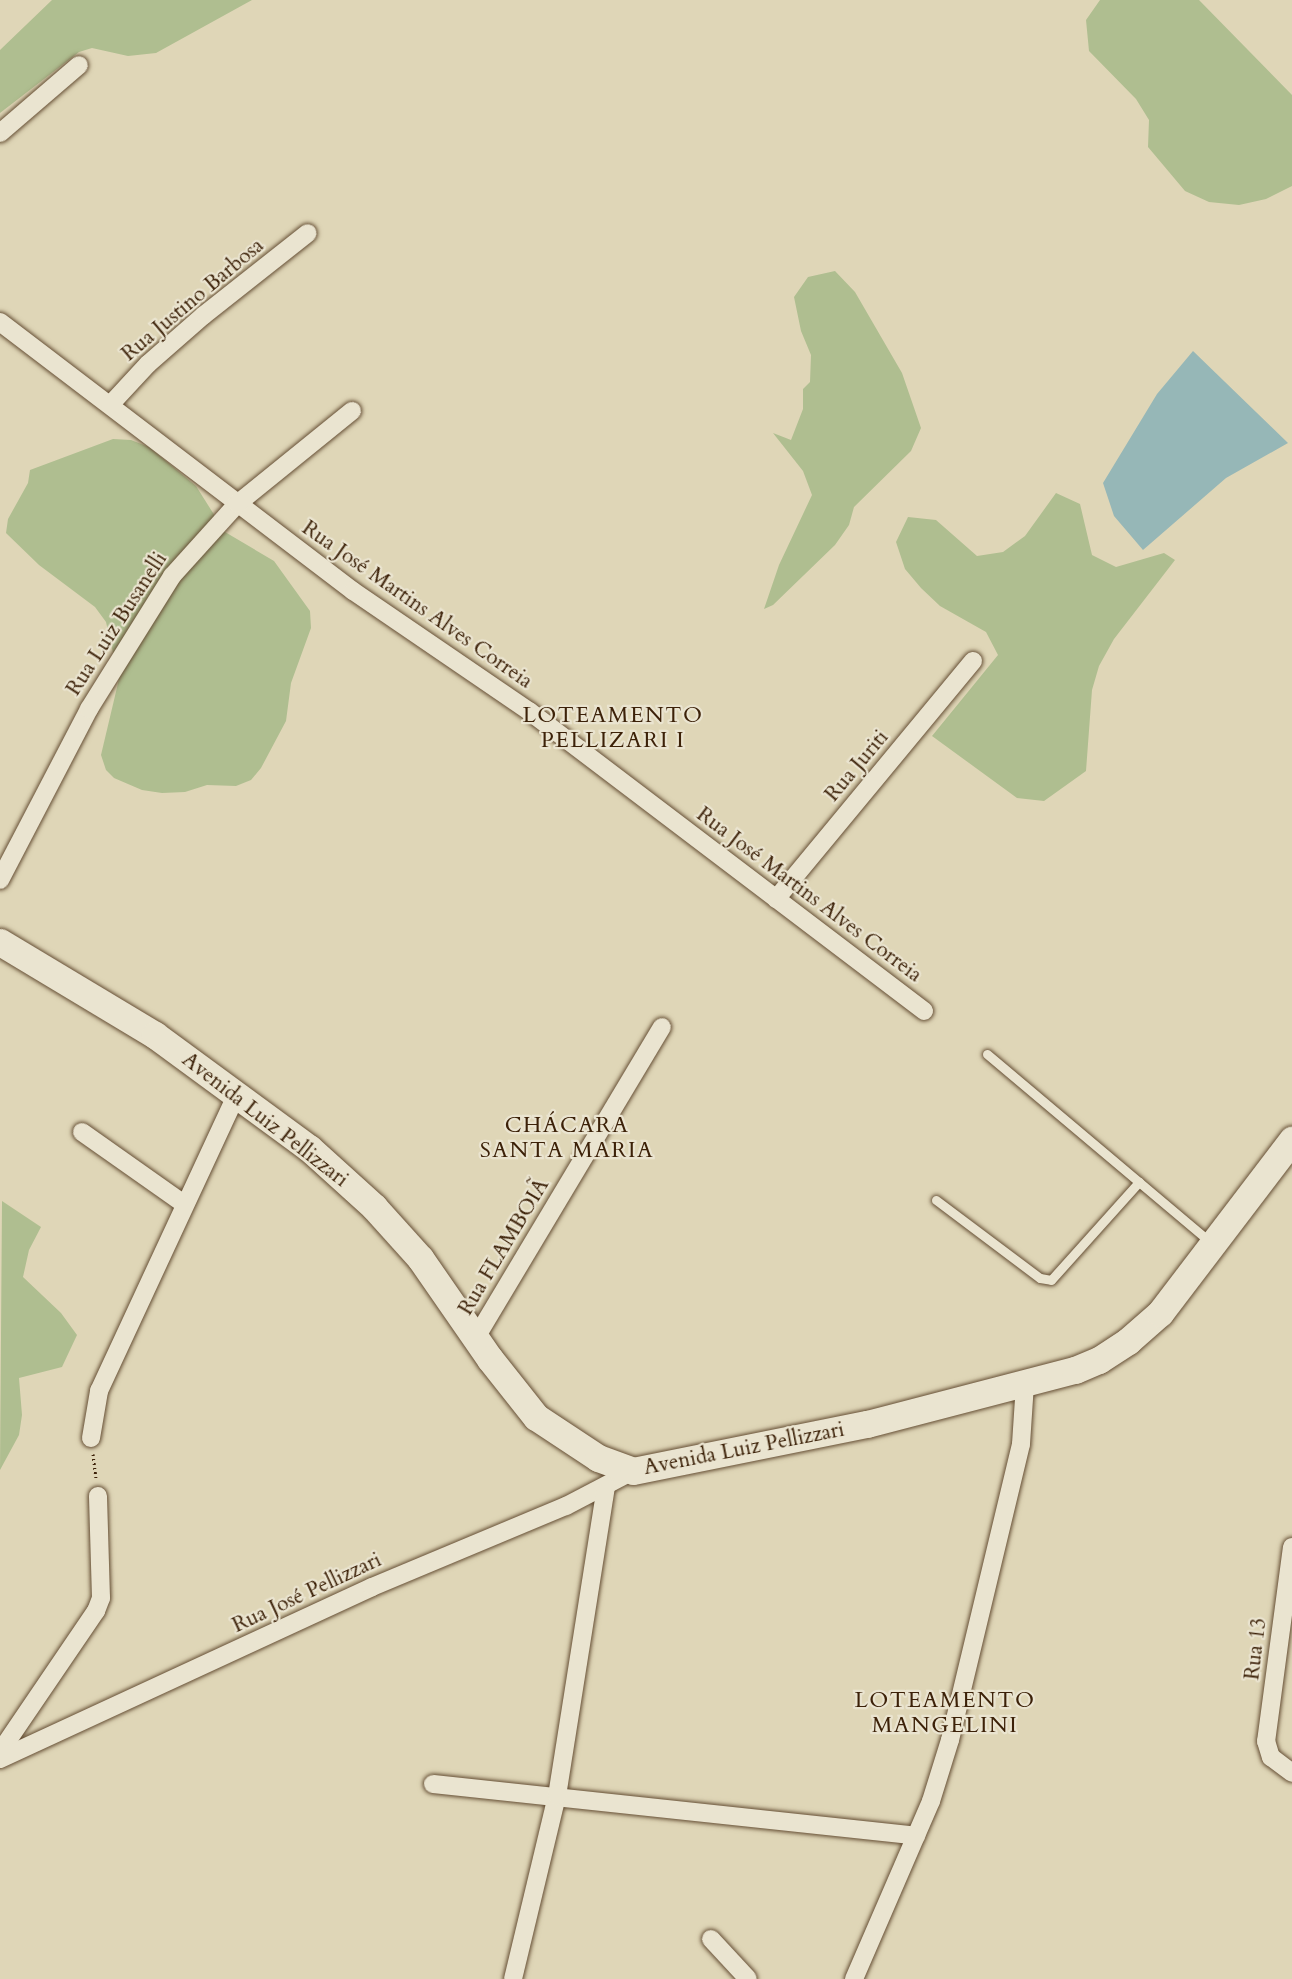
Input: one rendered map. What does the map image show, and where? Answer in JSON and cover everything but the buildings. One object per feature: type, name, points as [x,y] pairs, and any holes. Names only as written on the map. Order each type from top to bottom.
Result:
[{"type":"main road","name":"Avenida Luiz Pellizzari","points":[[0,942],[117,1011],[237,1094],[309,1148],[374,1207],[420,1258],[536,1417],[598,1458],[633,1471],[867,1424],[1075,1370],[1128,1341],[1160,1313],[1214,1246],[1292,1140]]},
{"type":"street","points":[[0,133],[79,65]]},
{"type":"street","name":"Rua Justino Barbosa","points":[[110,405],[172,343],[308,233]]},
{"type":"street","name":"Rua José Martins Alves Correia","points":[[0,322],[353,591],[529,711],[924,1011]]},
{"type":"street","name":"Rua Luiz Busanelli","points":[[0,880],[89,709],[150,607],[197,544],[237,504],[352,411]]},
{"type":"street","name":"Rua Juriti","points":[[776,899],[973,661]]},
{"type":"street","name":"Rua FLAMBOIÃ","points":[[477,1336],[662,1027]]},
{"type":"street","points":[[91,1438],[99,1391],[237,1094]]},
{"type":"street","points":[[82,1132],[184,1204]]},
{"type":"street","points":[[854,1979],[931,1801],[967,1682],[1021,1444],[1025,1384]]},
{"type":"street","name":"Rua José Pellizzari","points":[[0,1759],[372,1587],[606,1487],[633,1471]]},
{"type":"street","points":[[513,1979],[556,1796],[606,1487]]},
{"type":"street","points":[[0,1752],[96,1611],[100,1598],[98,1497]]},
{"type":"street","name":"Rua 13","points":[[1292,1547],[1266,1741],[1270,1757],[1292,1773]]},
{"type":"street","points":[[433,1784],[916,1836]]},
{"type":"street","points":[[711,1940],[748,1979]]},
{"type":"lane","points":[[987,1054],[1214,1246]]},
{"type":"lane","points":[[936,1200],[1040,1278],[1051,1280],[1139,1182]]},
{"type":"path","points":[[91,1438],[98,1497]]},
{"type":"green space","points":[[52,0],[252,0],[156,53],[128,56],[92,48],[79,52],[0,113],[0,50]]},
{"type":"green space","points":[[1100,0],[1199,0],[1292,95],[1292,186],[1266,199],[1239,205],[1209,202],[1185,191],[1148,147],[1149,120],[1136,99],[1089,51],[1086,20]]},
{"type":"green space","points":[[835,271],[855,292],[902,373],[921,428],[911,451],[854,507],[849,525],[835,545],[773,605],[764,609],[779,565],[812,495],[803,471],[773,433],[791,440],[803,409],[803,389],[810,382],[811,355],[801,331],[794,297],[808,277]]},
{"type":"green space","points":[[113,439],[131,440],[149,447],[196,486],[225,532],[274,561],[310,611],[311,628],[291,683],[286,721],[261,768],[251,780],[236,786],[207,785],[185,792],[162,793],[142,790],[114,778],[106,770],[101,755],[119,679],[106,622],[95,607],[39,565],[6,533],[8,519],[28,483],[30,470]]},
{"type":"green space","points":[[1056,493],[1080,504],[1092,555],[1116,567],[1164,553],[1175,560],[1114,639],[1099,666],[1092,690],[1086,771],[1044,801],[1017,798],[932,736],[998,655],[986,632],[940,606],[921,588],[905,569],[896,542],[908,517],[936,520],[977,556],[1003,552],[1025,536]]},
{"type":"green space","points":[[2,1201],[41,1227],[29,1250],[23,1277],[61,1313],[77,1335],[62,1367],[19,1378],[22,1415],[19,1435],[0,1470]]},
{"type":"water","points":[[1193,351],[1288,443],[1226,478],[1143,550],[1114,516],[1103,483],[1157,394]]},
{"type":"district","name":"LOTEAMENTO PELLIZARI I","points":[[613,728]]},
{"type":"district","name":"CHÁCARA SANTA MARIA","points":[[567,1138]]},
{"type":"district","name":"LOTEAMENTO MANGELINI","points":[[945,1712]]}]
